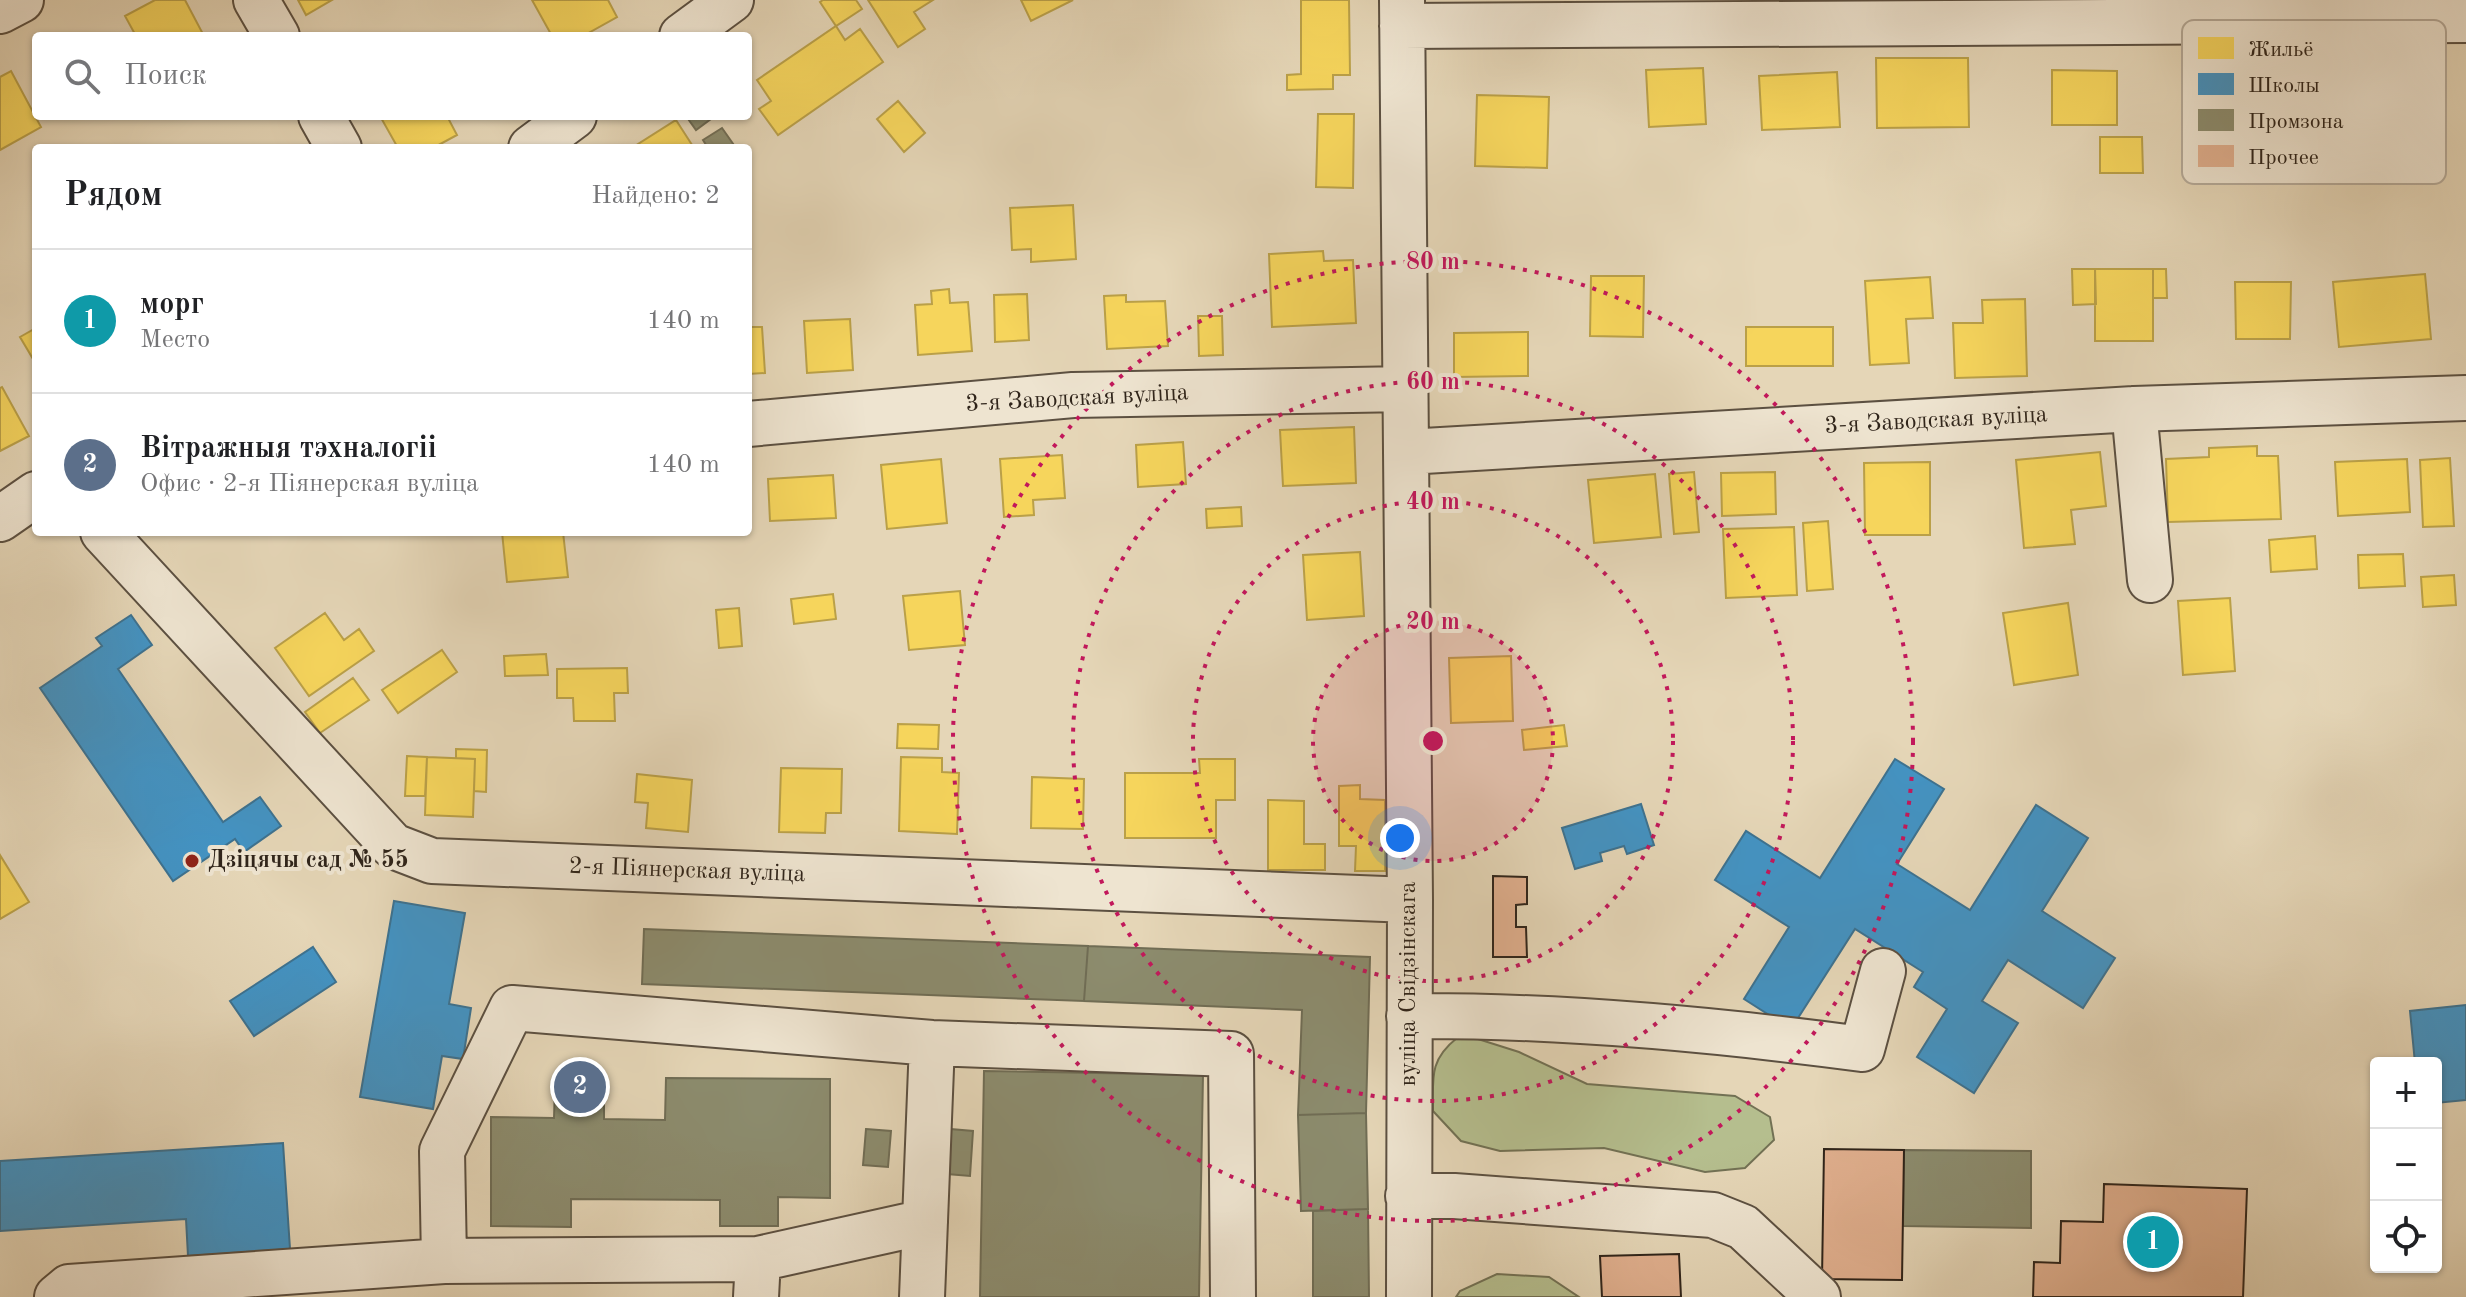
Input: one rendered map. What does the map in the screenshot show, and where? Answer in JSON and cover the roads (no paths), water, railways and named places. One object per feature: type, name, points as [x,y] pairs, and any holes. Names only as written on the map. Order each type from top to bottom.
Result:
[{"type":"street","points":[[0,11],[21,0]]},
{"type":"street","points":[[256,0],[275,32]]},
{"type":"street","points":[[687,32],[725,2]]},
{"type":"street","points":[[1402,13],[2466,20]]},
{"type":"street","name":"вуліца Свідзінскага","points":[[1402,13],[1410,900],[1409,1297]]},
{"type":"street","points":[[323,120],[337,144]]},
{"type":"street","points":[[536,144],[569,120]]},
{"type":"street","name":"3-я Заводская вуліца","points":[[752,424],[1073,395],[1406,389]]},
{"type":"street","name":"3-я Заводская вуліца","points":[[1407,452],[2134,409],[2466,398]]},
{"type":"street","points":[[2134,409],[2150,580]]},
{"type":"street","points":[[0,519],[32,497]]},
{"type":"street","name":"2-я Піянерская вуліца","points":[[107,536],[393,846],[432,861],[1410,900]]},
{"type":"street","points":[[1409,1016],[1479,1015],[1716,1029],[1862,1049],[1883,971]]},
{"type":"street","points":[[444,1261],[442,1151],[512,1008],[932,1043],[1231,1054],[1233,1297]]},
{"type":"street","points":[[922,1297],[932,1043]]},
{"type":"street","points":[[1408,1196],[1454,1196],[1713,1215],[1743,1227],[1818,1297]]},
{"type":"street","points":[[57,1297],[69,1287],[444,1261],[757,1278],[925,1222]]},
{"type":"place","name":"Дзіцячы сад № 55","points":[[192,861]]},
{"type":"place","name":"Вітражныя тэхналогіі","points":[[580,1087]]},
{"type":"place","name":"морг","points":[[2153,1242]]}]
